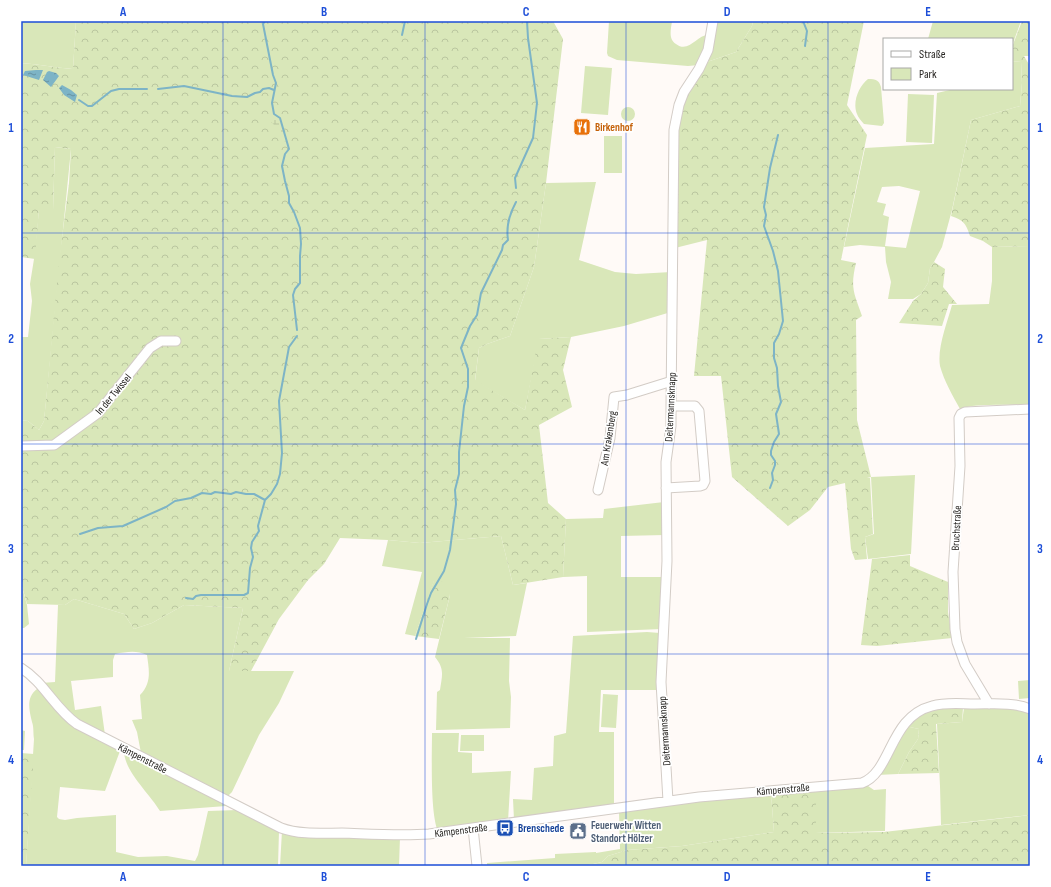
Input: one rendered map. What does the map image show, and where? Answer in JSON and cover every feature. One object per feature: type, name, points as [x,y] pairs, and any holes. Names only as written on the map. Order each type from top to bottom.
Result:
[{"type":"street","name":"Deitermannsknapp","points":[[668,801],[661,682],[667,561],[666,462],[671,426],[674,130],[679,105],[684,92],[699,69],[708,50],[713,21]]},
{"type":"street","name":"In der Twissel","points":[[21,446],[54,445],[98,414],[150,348],[161,341],[176,341]]},
{"type":"street","name":"Am Krakenberg","points":[[598,490],[610,438],[614,398],[672,381]]},
{"type":"street","points":[[666,488],[700,486],[703,485],[705,481],[699,411],[695,406],[671,406]]},
{"type":"street","name":"Bruchstraße","points":[[989,704],[964,660],[957,642],[955,629],[953,572],[960,466],[959,418],[961,414],[965,412],[1030,409]]},
{"type":"street","name":"Kämpenstraße","points":[[21,668],[35,680],[68,718],[77,724],[270,823],[287,830],[313,833],[418,834],[473,828],[668,801],[862,783],[873,776],[880,767],[899,730],[909,719],[921,710],[933,705],[989,704],[1021,706],[1030,709]]},
{"type":"street","points":[[473,828],[477,866]]},
{"type":"green space","points":[[21,21],[76,21],[73,69],[21,63]]},
{"type":"green space","points":[[76,21],[553,21],[563,39],[546,183],[534,267],[510,336],[479,348],[475,380],[525,410],[538,339],[571,337],[563,370],[572,407],[539,425],[548,503],[566,519],[563,577],[513,585],[501,536],[420,543],[340,538],[324,564],[308,580],[279,619],[251,671],[229,671],[243,608],[184,605],[152,623],[134,629],[124,614],[74,599],[65,605],[27,604],[21,583],[21,420],[28,421],[39,430],[44,421],[59,261],[69,183],[71,149],[55,147],[53,210],[39,210],[35,259],[21,257],[21,63],[73,69]]},
{"type":"green space","points":[[609,21],[672,21],[671,37],[673,42],[685,47],[701,37],[709,35],[699,65],[688,66],[617,60],[608,56],[607,53]]},
{"type":"green space","points":[[715,21],[753,21],[752,26],[736,52],[704,63]]},
{"type":"green space","points":[[753,21],[864,21],[847,105],[867,135],[841,260],[856,263],[853,285],[862,316],[856,320],[857,420],[871,477],[867,478],[870,478],[873,534],[865,537],[867,559],[855,560],[851,549],[845,483],[828,487],[810,510],[788,526],[732,477],[721,376],[694,376],[707,240],[675,248],[676,131],[686,93],[704,63],[736,52],[752,26]]},
{"type":"green space","points":[[933,21],[1021,21],[1013,43],[1013,38],[928,38]]},
{"type":"green space","points":[[1022,21],[1030,21],[1030,56],[1024,56],[1030,66],[1030,246],[992,247],[983,241],[970,236],[964,223],[951,216],[971,120],[1020,106],[1022,83],[1021,62],[1013,61],[1013,44]]},
{"type":"green space","points":[[1013,61],[1021,62],[1022,83],[1020,106],[971,120],[952,210],[942,247],[930,268],[928,283],[921,294],[913,299],[888,299],[891,282],[886,262],[885,247],[860,245],[844,247],[865,148],[934,144],[937,93],[950,90],[1013,90]],"holes":[[[899,186],[920,191],[906,248],[885,246],[889,217],[883,215],[886,204],[877,202],[882,187]]]},
{"type":"green space","points":[[585,66],[612,68],[608,115],[581,113]]},
{"type":"green space","points":[[868,79],[877,80],[881,87],[884,123],[882,126],[864,124],[857,114],[855,104],[857,95]]},
{"type":"green space","points":[[908,94],[934,95],[932,143],[906,142]]},
{"type":"green space","points":[[625,107],[631,107],[635,111],[635,117],[631,121],[625,121],[621,117],[621,111]]},
{"type":"green space","points":[[274,117],[280,118],[285,130],[287,140],[285,142],[281,132],[270,119]]},
{"type":"green space","points":[[604,136],[622,136],[622,173],[604,173]]},
{"type":"green space","points":[[55,147],[71,149],[44,421],[39,430],[28,421],[21,420],[21,337],[28,337],[32,301],[30,284],[39,210],[53,210]]},
{"type":"green space","points":[[596,182],[579,260],[615,272],[636,274],[671,272],[671,312],[624,326],[571,337],[539,339],[525,410],[475,381],[479,348],[510,336],[534,267],[546,183]]},
{"type":"green space","points":[[1030,246],[1030,405],[983,405],[960,409],[944,377],[939,359],[943,336],[952,305],[989,304],[992,281],[992,247]]},
{"type":"green space","points":[[934,262],[945,269],[943,287],[957,304],[949,304],[942,326],[899,323],[913,301],[921,294],[928,283],[930,268]]},
{"type":"green space","points":[[915,475],[911,554],[868,559],[865,537],[874,534],[871,477]]},
{"type":"green space","points":[[664,502],[665,535],[621,536],[621,577],[665,577],[662,629],[587,632],[587,576],[563,577],[566,519],[603,518],[604,509]]},
{"type":"green space","points":[[501,536],[513,585],[527,583],[516,636],[464,638],[510,638],[510,728],[436,730],[437,692],[440,690],[442,669],[435,657],[450,595],[434,581],[415,636],[405,634],[422,572],[382,566],[388,540],[420,543]]},
{"type":"green space","points":[[910,555],[910,566],[948,582],[948,612],[952,638],[877,646],[861,645],[872,559]]},
{"type":"green space","points":[[434,580],[447,583],[450,595],[439,639],[415,636]]},
{"type":"green space","points":[[21,583],[27,605],[29,624],[24,628],[21,628]]},
{"type":"green space","points":[[74,599],[124,614],[134,629],[152,623],[184,605],[243,608],[229,671],[294,671],[279,703],[259,735],[232,792],[228,796],[141,753],[137,732],[132,720],[142,719],[140,695],[146,686],[149,676],[147,655],[135,652],[115,654],[113,660],[113,677],[71,681],[75,710],[101,706],[105,735],[70,716],[41,683],[55,682],[58,605],[65,605]]},
{"type":"green space","points":[[647,632],[660,633],[659,690],[601,690],[599,732],[614,732],[614,805],[514,820],[513,799],[532,800],[534,768],[553,766],[554,736],[566,733],[573,636]]},
{"type":"green space","points":[[1030,680],[1030,698],[1019,699],[1018,681]]},
{"type":"green space","points":[[37,689],[39,689],[46,698],[120,751],[105,791],[60,787],[57,817],[59,819],[65,820],[116,815],[116,852],[138,857],[167,856],[195,861],[198,855],[208,811],[238,810],[279,831],[278,866],[26,866],[34,739],[29,704],[31,696]]},
{"type":"green space","points":[[603,694],[618,695],[616,728],[601,727]]},
{"type":"green space","points":[[941,708],[963,708],[962,722],[936,724],[939,773],[898,774],[909,752],[918,739],[919,729],[905,726],[923,712]]},
{"type":"green space","points":[[964,708],[1008,708],[1024,711],[1030,715],[1030,815],[941,825],[937,724],[962,722]]},
{"type":"green space","points":[[905,726],[919,729],[918,739],[909,752],[898,774],[877,775]]},
{"type":"green space","points":[[21,730],[25,731],[24,750],[21,750]]},
{"type":"green space","points":[[432,733],[459,733],[458,752],[472,753],[472,773],[511,771],[508,821],[438,831],[435,823],[433,798]]},
{"type":"green space","points":[[461,735],[484,735],[484,751],[460,751]]},
{"type":"green space","points":[[124,750],[227,805],[160,811],[132,774],[125,758]]},
{"type":"green space","points":[[21,753],[34,754],[26,866],[21,866]]},
{"type":"green space","points":[[865,784],[874,790],[886,789],[885,831],[815,833],[816,789]]},
{"type":"green space","points":[[816,789],[816,833],[884,832],[1030,815],[1030,866],[584,866],[602,862],[608,856],[627,850],[682,846],[774,832],[771,793]]},
{"type":"green space","points":[[771,793],[774,832],[682,846],[627,850],[608,856],[602,862],[584,866],[487,866],[487,863],[555,858],[555,854],[596,853],[620,849],[619,811],[631,808]]},
{"type":"green space","points":[[282,831],[400,837],[399,866],[280,866]]},
{"type":"water","points":[[43,70],[39,80],[23,75],[25,71]]},
{"type":"water","points":[[49,71],[56,73],[59,76],[51,87],[43,80]]},
{"type":"water","points":[[62,85],[77,95],[75,102],[64,95],[59,88]]},
{"type":"waterway","points":[[265,21],[263,24],[273,75],[276,83],[272,103],[274,114],[280,118],[289,149],[285,154],[282,166],[289,196],[289,203],[300,228],[300,283],[295,289],[293,295],[297,330]]},
{"type":"waterway","points":[[402,35],[405,21]]},
{"type":"waterway","points":[[516,188],[515,178],[533,138],[537,103],[527,21]]},
{"type":"waterway","points":[[803,21],[807,31],[805,46]]},
{"type":"waterway","points":[[158,89],[184,86],[232,96],[247,97],[260,92],[263,89],[269,88],[274,90]]},
{"type":"waterway","points":[[79,100],[88,106],[92,106],[111,91],[119,89],[147,89]]},
{"type":"waterway","points":[[770,488],[773,480],[772,473],[775,465],[771,451],[779,434],[776,414],[781,402],[777,368],[774,358],[774,343],[779,334],[783,321],[778,271],[764,226],[766,215],[764,207],[770,168],[778,135]]},
{"type":"waterway","points":[[416,639],[431,593],[444,571],[450,550],[456,504],[455,490],[459,474],[459,452],[464,406],[468,387],[468,369],[461,348],[470,326],[477,315],[481,293],[503,245],[508,240],[509,220],[516,202]]},
{"type":"waterway","points":[[186,598],[193,599],[196,596],[201,595],[244,595],[248,593],[250,568],[253,557],[251,548],[252,542],[259,531],[258,526],[265,500],[277,484],[280,474],[282,453],[279,401],[289,347],[297,336]]},
{"type":"waterway","points":[[80,534],[98,528],[123,526],[166,507],[175,501],[191,498],[202,493],[211,494],[215,492],[231,494],[236,492],[254,494],[265,500]]},
{"type":"place","name":"Birkenhof","points":[[582,127]]},
{"type":"place","name":"Brenschede","points":[[505,828]]},
{"type":"place","name":"Feuerwehr Witten Standort Hölzer","points":[[578,831]]}]
